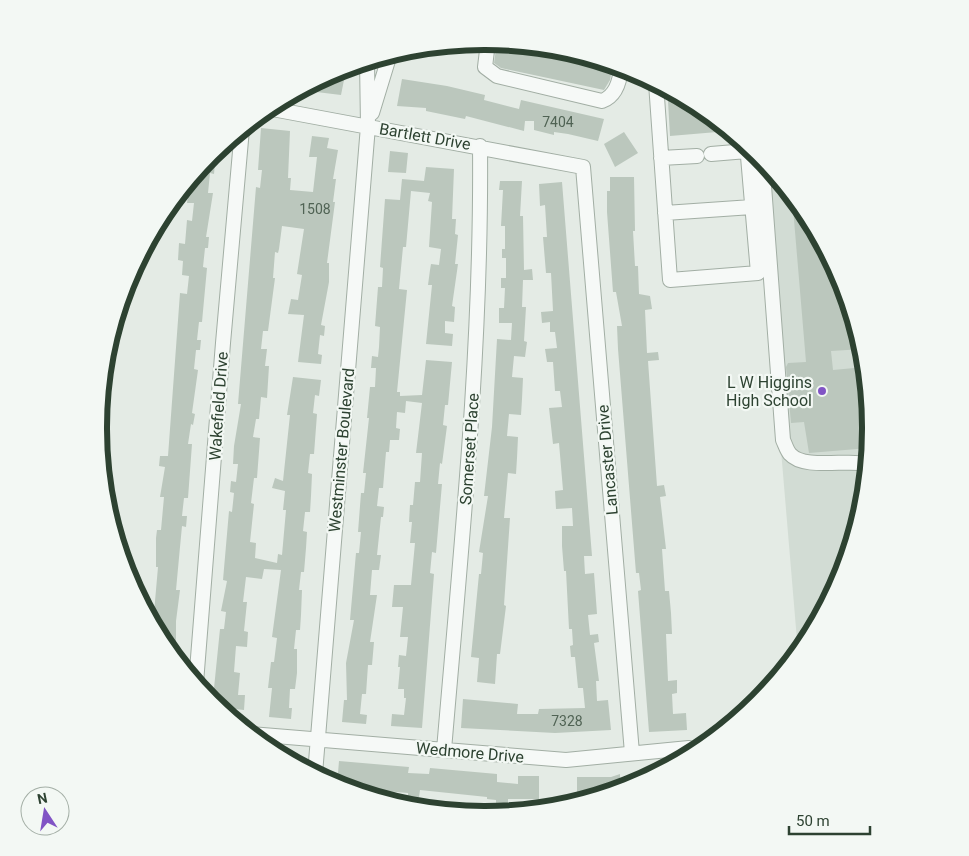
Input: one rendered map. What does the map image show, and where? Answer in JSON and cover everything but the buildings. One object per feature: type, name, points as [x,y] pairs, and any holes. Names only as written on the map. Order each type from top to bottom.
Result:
[{"type":"street","points":[[487,50],[485,67],[497,76],[602,101],[609,98],[614,92],[619,75]]},
{"type":"street","name":"Westminster Boulevard","points":[[368,126],[387,63]]},
{"type":"street","name":"Westminster Boulevard","points":[[315,766],[368,126],[367,69]]},
{"type":"street","points":[[657,91],[670,280],[758,273],[748,157]]},
{"type":"street","name":"Bartlett Drive","points":[[280,110],[480,146],[583,167]]},
{"type":"street","name":"Wakefield Drive","points":[[197,673],[222,343],[241,139]]},
{"type":"street","name":"Somerset Place","points":[[444,750],[472,416],[481,243],[480,146]]},
{"type":"street","points":[[661,158],[704,155],[740,149]]},
{"type":"street","name":"Lancaster Drive","points":[[583,167],[632,754]]},
{"type":"street","points":[[763,173],[783,440],[790,454],[801,462],[861,463]]},
{"type":"street","points":[[665,213],[752,207]]},
{"type":"street","name":"Wedmore Drive","points":[[264,735],[566,760],[684,749]]},
{"type":"shaded area","name":"L W Higgins High School","points":[[757,166],[799,218],[824,261],[834,283],[850,330],[862,403],[862,453],[850,526],[834,573],[824,595],[797,641]]},
{"type":"place","name":"L W Higgins High School","points":[[822,391]]}]
